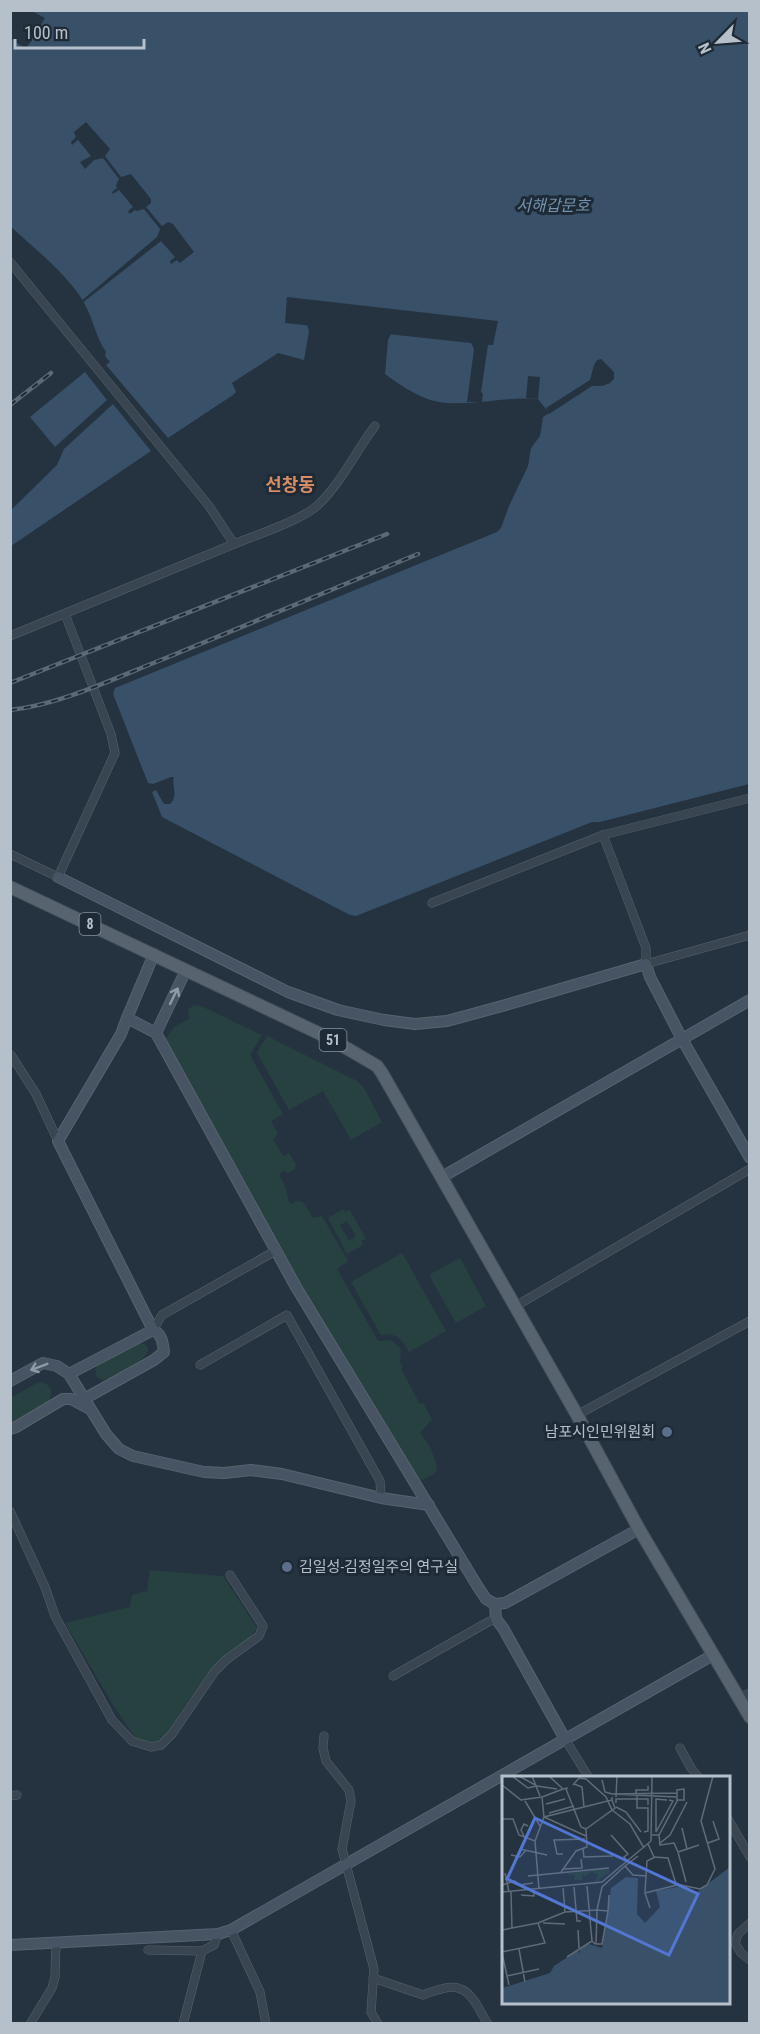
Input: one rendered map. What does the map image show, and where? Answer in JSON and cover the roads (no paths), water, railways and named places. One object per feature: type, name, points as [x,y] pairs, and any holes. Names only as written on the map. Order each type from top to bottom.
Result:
[{"type":"main road","name":"8","points":[[10,887],[170,962]]},
{"type":"main road","name":"51","points":[[170,962],[331,1039],[370,1061],[382,1073],[514,1307],[578,1415],[639,1529],[713,1655],[744,1695],[750,1717]]},
{"type":"street","points":[[10,262],[159,443],[209,506],[234,544]]},
{"type":"street","points":[[10,636],[306,514],[318,506],[375,426]]},
{"type":"street","points":[[58,877],[116,753],[111,734],[65,614]]},
{"type":"street","points":[[432,903],[603,835],[750,798]]},
{"type":"street","points":[[603,835],[646,948],[646,964],[650,977],[682,1039],[750,1158]]},
{"type":"street","points":[[10,854],[288,992],[338,1010],[415,1024],[447,1021],[750,935]]},
{"type":"street","points":[[58,1141],[121,1034],[154,954]]},
{"type":"street","points":[[156,1033],[186,970]]},
{"type":"street","points":[[442,1177],[750,1000]]},
{"type":"street","points":[[127,1017],[156,1033],[296,1287],[486,1599],[495,1604],[505,1603],[639,1529]]},
{"type":"street","points":[[11,1055],[36,1094],[153,1330],[158,1332],[163,1342],[164,1352],[154,1360],[84,1399]]},
{"type":"street","points":[[514,1307],[750,1169]]},
{"type":"street","points":[[69,1374],[153,1330],[162,1315],[277,1250]]},
{"type":"street","points":[[200,1365],[287,1315],[380,1481],[381,1498]]},
{"type":"street","points":[[578,1415],[750,1321]]},
{"type":"street","points":[[10,1382],[43,1363],[57,1366],[69,1374],[112,1441],[119,1449],[133,1456],[204,1472],[251,1470],[282,1474],[381,1498],[429,1504]]},
{"type":"street","points":[[10,1428],[16,1427],[63,1399],[71,1399],[91,1409]]},
{"type":"street","points":[[10,1510],[45,1587],[55,1616],[112,1720],[132,1741],[142,1745],[151,1747],[161,1744],[172,1734],[215,1671],[260,1636],[263,1626],[230,1575]]},
{"type":"street","points":[[495,1604],[496,1619],[588,1776]]},
{"type":"street","points":[[393,1676],[496,1619]]},
{"type":"street","points":[[10,1945],[218,1934],[231,1930],[713,1655]]},
{"type":"street","points":[[324,1736],[323,1748],[326,1761],[349,1790],[351,1801],[342,1849],[374,1969],[371,2012],[378,2024]]},
{"type":"street","points":[[680,1748],[697,1776]]},
{"type":"street","points":[[730,1821],[750,1857]]},
{"type":"street","points":[[750,1923],[738,1934],[735,1943],[741,1953],[750,1960]]},
{"type":"street","points":[[231,1930],[260,1992],[266,2024]]},
{"type":"street","points":[[148,1950],[202,1952],[214,1945],[218,1934]]},
{"type":"street","points":[[30,2024],[52,1988],[55,1977],[56,1943]]},
{"type":"street","points":[[183,2024],[202,1952]]},
{"type":"street","points":[[373,1978],[423,1995],[439,1988],[458,1988],[471,1997],[488,2024]]},
{"type":"water","name":"서해갑문호","points":[[10,11],[749,11],[749,784],[600,822],[592,822],[356,916],[350,915],[162,817],[152,792],[156,790],[164,804],[170,804],[174,797],[174,777],[153,784],[148,783],[113,694],[115,688],[497,532],[501,528],[528,466],[531,448],[540,436],[543,417],[549,413],[538,399],[459,403],[439,402],[422,397],[385,374],[388,340],[391,334],[307,325],[309,331],[304,360],[278,353],[232,383],[236,392],[233,395],[168,438],[106,365],[110,362],[105,356],[106,352],[77,291],[50,262],[11,227]]},
{"type":"water","points":[[85,372],[107,400],[55,447],[30,417]]},
{"type":"water","points":[[113,404],[151,451],[11,546],[11,510],[57,465],[64,449]]},
{"type":"railway","points":[[10,405],[51,373]]},
{"type":"railway","points":[[10,683],[387,534]]},
{"type":"railway","points":[[10,710],[48,703],[87,690],[418,554]]},
{"type":"place","name":"남포시인민위원회","points":[[667,1432]]},
{"type":"place","name":"김일성-김정일주의 연구실","points":[[287,1567]]},
{"type":"district","name":"선창동","points":[[290,485]]}]
